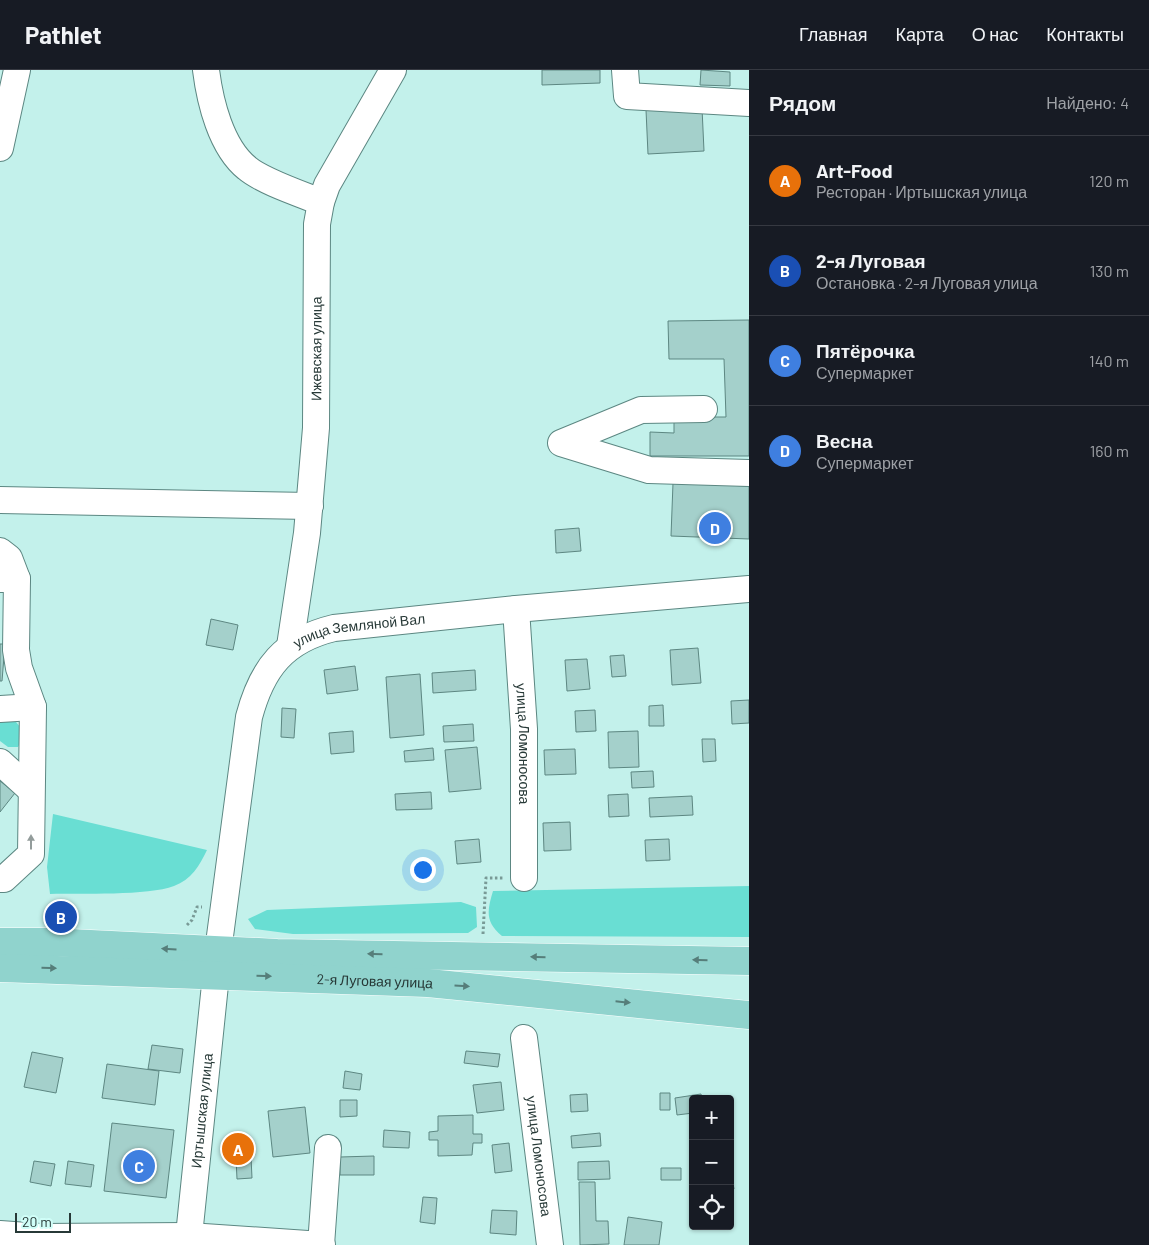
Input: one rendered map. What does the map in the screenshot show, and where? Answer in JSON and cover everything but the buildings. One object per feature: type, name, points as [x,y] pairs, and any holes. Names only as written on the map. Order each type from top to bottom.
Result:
[{"type":"main road","name":"2-я Луговая улица","points":[[0,942],[49,942],[217,963],[749,1015]]},
{"type":"main road","name":"2-я Луговая улица","points":[[0,968],[217,963],[749,961]]},
{"type":"street","points":[[0,148],[17,70]]},
{"type":"street","points":[[206,70],[209,100],[219,124],[247,169],[321,202]]},
{"type":"street","name":"Ижевская улица","points":[[290,646],[310,506],[316,428],[317,224],[321,202],[327,185],[393,70]]},
{"type":"street","points":[[625,70],[627,96],[749,103]]},
{"type":"street","points":[[704,409],[641,410],[561,443],[649,470],[749,473]]},
{"type":"street","points":[[0,500],[310,506]]},
{"type":"street","points":[[0,551],[9,558],[8,579],[16,650],[19,668],[33,707],[30,854],[2,879]]},
{"type":"street","name":"улица Земляной Вал","points":[[217,963],[249,717],[262,682],[290,646],[314,633],[334,628],[516,609],[749,589]]},
{"type":"street","name":"улица Ломоносова","points":[[516,609],[524,729],[524,878]]},
{"type":"street","points":[[0,710],[33,707]]},
{"type":"street","points":[[0,762],[31,790]]},
{"type":"street","name":"Иртышская улица","points":[[188,1241],[217,963]]},
{"type":"street","name":"улица Ломоносова","points":[[524,1038],[550,1245]]},
{"type":"street","points":[[0,1234],[38,1241],[188,1241],[321,1245],[328,1148]]},
{"type":"path","points":[[482,943],[486,878]]},
{"type":"shaded area","points":[[0,721],[16,722],[25,733],[18,747],[8,747],[0,741]]},
{"type":"shaded area","points":[[53,814],[207,850],[190,876],[174,886],[132,893],[50,894],[47,867]]},
{"type":"shaded area","points":[[749,886],[749,937],[502,936],[496,931],[489,916],[489,904],[493,891]]},
{"type":"shaded area","points":[[461,902],[476,907],[477,927],[468,933],[293,934],[255,929],[248,919],[267,910]]},
{"type":"place","name":"Весна","points":[[715,528]]},
{"type":"place","name":"2-я Луговая","points":[[61,917]]},
{"type":"place","name":"Art-Food","points":[[238,1149]]},
{"type":"place","name":"Пятёрочка","points":[[139,1166]]}]
